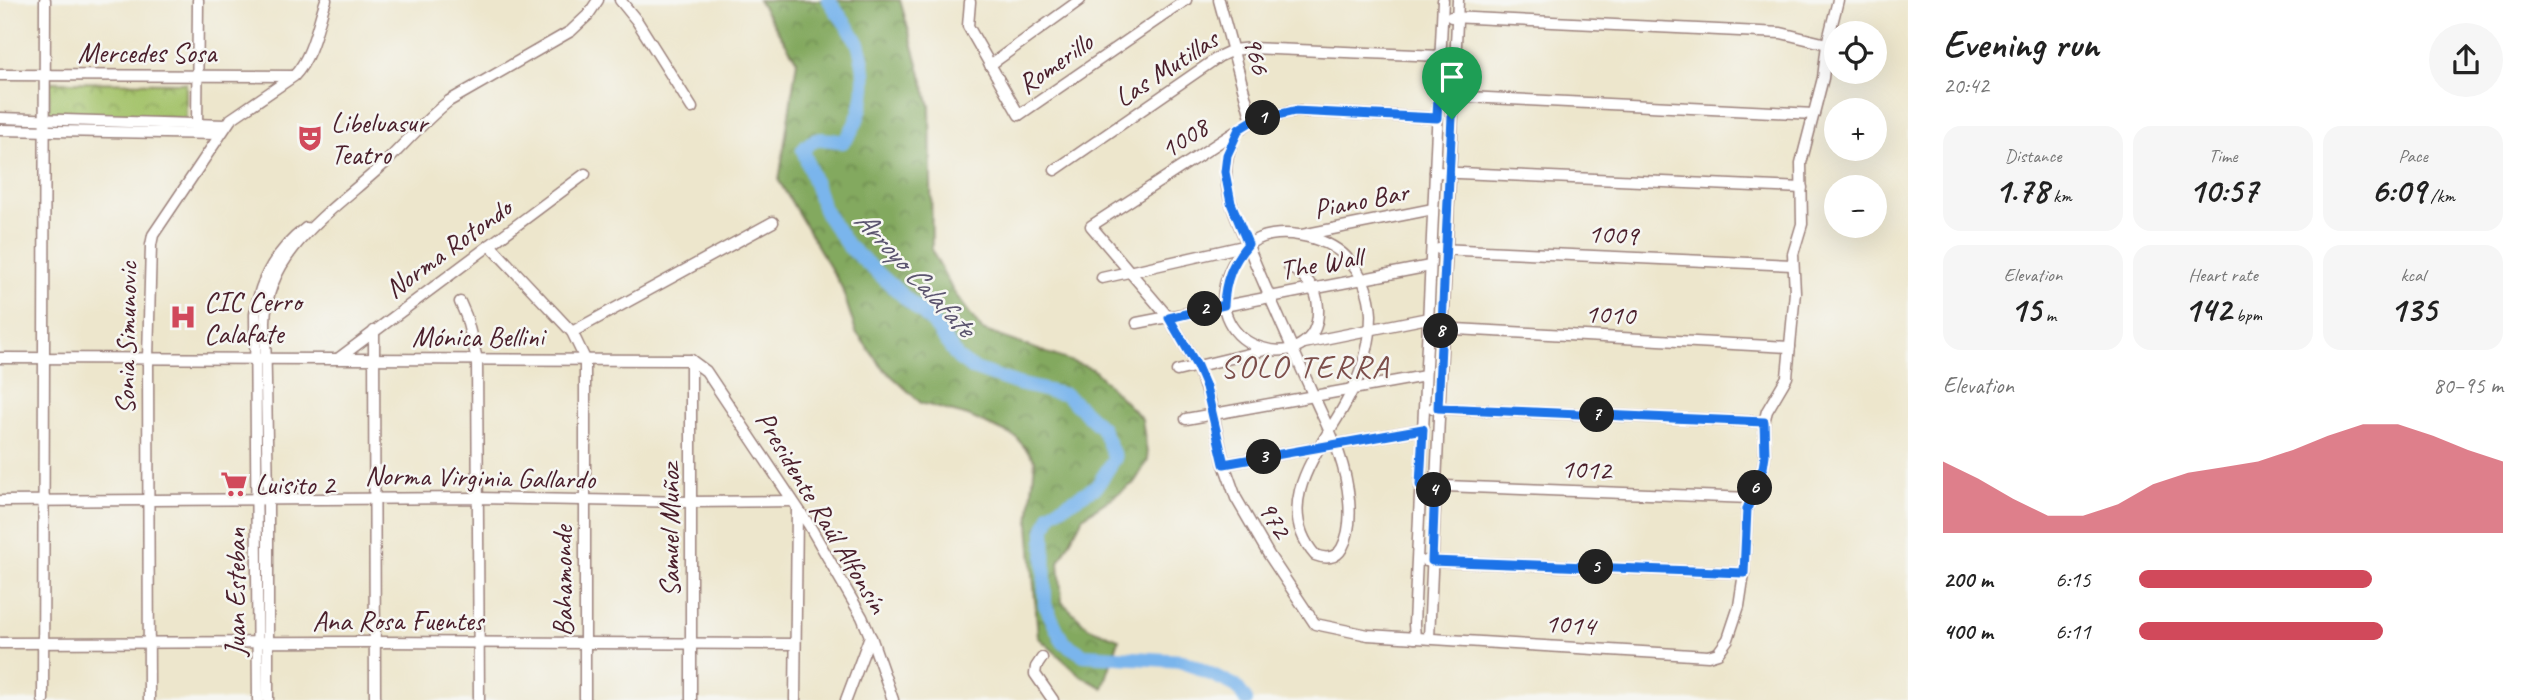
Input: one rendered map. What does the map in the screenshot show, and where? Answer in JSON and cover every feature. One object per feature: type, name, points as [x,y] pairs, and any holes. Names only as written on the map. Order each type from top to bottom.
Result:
[{"type":"street","points":[[43,700],[45,0]]},
{"type":"street","points":[[197,128],[198,0]]},
{"type":"street","name":"Sonia Simunovic","points":[[149,700],[148,358],[149,261],[153,235],[222,129],[245,108],[294,76],[309,52],[326,0]]},
{"type":"street","name":"Juan Esteban","points":[[268,700],[263,642],[259,359],[255,314],[262,280],[292,239],[387,161],[433,113],[570,31],[598,0]]},
{"type":"street","points":[[620,0],[637,20],[692,108]]},
{"type":"street","points":[[970,1],[968,26],[990,65],[1080,0]]},
{"type":"street","name":"Romerillo","points":[[990,65],[1019,115],[1186,0]]},
{"type":"street","name":"966","points":[[1219,0],[1252,121]]},
{"type":"street","points":[[1415,638],[1443,0]]},
{"type":"street","points":[[1429,638],[1458,0]]},
{"type":"street","points":[[1833,21],[1838,0]]},
{"type":"street","points":[[1443,17],[1781,33],[1824,43]]},
{"type":"street","name":"Las Mutillas","points":[[1055,170],[1220,56],[1233,50],[1251,47],[1440,56]]},
{"type":"street","points":[[1417,560],[1744,573],[1747,509],[1763,468],[1764,422],[1767,411],[1787,377],[1795,292],[1793,254],[1802,224],[1802,152],[1824,70]]},
{"type":"street","name":"Mercedes Sosa","points":[[0,75],[294,76]]},
{"type":"street","points":[[1438,95],[1814,114]]},
{"type":"street","name":"1008","points":[[1091,226],[1252,121],[1294,111],[1437,118]]},
{"type":"street","points":[[0,118],[222,129]]},
{"type":"street","points":[[0,130],[197,128]]},
{"type":"street","points":[[1102,278],[1248,244],[1273,235],[1298,236],[1334,247],[1346,256],[1362,278],[1370,303],[1370,330],[1364,359],[1353,388],[1329,431],[1319,447],[1302,480],[1297,516],[1309,548],[1315,555],[1330,558],[1337,555],[1342,549],[1348,528],[1345,481],[1335,444],[1329,431],[1313,395],[1269,295],[1248,244],[1231,203],[1225,172],[1227,155],[1239,129]]},
{"type":"street","points":[[1435,173],[1802,188]]},
{"type":"street","name":"Norma Rotondo","points":[[338,359],[584,174]]},
{"type":"street","name":"Piano Bar","points":[[1298,236],[1433,209]]},
{"type":"street","points":[[572,332],[773,222]]},
{"type":"street","name":"972","points":[[1091,226],[1169,318],[1197,366],[1213,415],[1224,464],[1243,512],[1315,624],[1359,634],[1429,638]]},
{"type":"street","points":[[1248,244],[1230,272],[1224,305],[1229,323],[1235,332],[1250,344],[1266,350]]},
{"type":"street","name":"Bahamonde","points":[[490,245],[572,332],[585,359],[586,700]]},
{"type":"street","name":"1009","points":[[1431,248],[1792,265]]},
{"type":"street","name":"The Wall","points":[[1137,323],[1269,295],[1430,266]]},
{"type":"street","points":[[1289,267],[1301,274],[1317,296],[1318,317],[1304,343]]},
{"type":"street","points":[[460,302],[477,359],[479,700]]},
{"type":"street","name":"1010","points":[[1293,349],[1304,343],[1370,330],[1428,323],[1441,328],[1790,347]]},
{"type":"street","points":[[374,331],[374,700]]},
{"type":"street","points":[[1177,371],[1266,350],[1293,349]]},
{"type":"street","name":"Mónica Bellini","points":[[0,358],[691,360]]},
{"type":"street","name":"Samuel Muñoz","points":[[691,360],[691,700]]},
{"type":"street","name":"Presidente Raúl Alfonsín","points":[[691,360],[706,371],[794,505],[862,617],[870,636],[846,700]]},
{"type":"street","points":[[1186,419],[1425,376]]},
{"type":"street","points":[[1424,407],[1764,422]]},
{"type":"street","points":[[1224,464],[1423,429]]},
{"type":"street","name":"1012","points":[[1420,485],[1750,498]]},
{"type":"street","name":"Norma Virginia Gallardo","points":[[0,501],[478,498],[794,505]]},
{"type":"street","points":[[794,505],[795,700]]},
{"type":"street","name":"1014","points":[[1429,638],[1708,656],[1718,653],[1728,639],[1739,606],[1744,573]]},
{"type":"street","points":[[870,636],[893,700]]},
{"type":"street","name":"Juan Esteban","points":[[258,700],[263,642]]},
{"type":"street","name":"Ana Rosa Fuentes","points":[[0,643],[795,644]]},
{"type":"street","points":[[1042,658],[1035,674],[1053,700]]},
{"type":"green space","points":[[758,0],[900,0],[930,106],[932,251],[953,291],[982,330],[1093,369],[1142,419],[1148,460],[1134,483],[1083,517],[1059,562],[1062,602],[1089,628],[1119,639],[1103,688],[1081,676],[1038,637],[1029,524],[1035,460],[1016,437],[968,416],[921,403],[882,367],[856,332],[841,286],[779,181],[797,61]]},
{"type":"green space","points":[[49,82],[186,83],[186,118],[49,117]]},
{"type":"waterway","name":"Arroyo Calafate","points":[[829,0],[857,42],[862,59],[864,84],[860,110],[843,142],[816,140],[803,150],[825,212],[848,246],[932,322],[958,358],[972,368],[1018,384],[1066,395],[1102,428],[1115,458],[1097,486],[1051,513],[1044,531],[1045,605],[1063,642],[1084,655],[1183,661],[1236,686],[1246,700]]},
{"type":"place","name":"Libeluasur Teatro","points":[[310,138]]},
{"type":"place","name":"CIC Cerro Calafate","points":[[183,317]]},
{"type":"place","name":"Luisito 2","points":[[234,484]]},
{"type":"district","name":"SOLO TERRA","points":[[1305,366]]},
{"type":"route","points":[[1438,95],[1453,96],[1452,119],[1438,408],[1764,422],[1763,468],[1747,509],[1744,573],[1432,561],[1435,485],[1420,485],[1423,429],[1224,464],[1206,387],[1169,318],[1224,305],[1230,272],[1248,244],[1231,203],[1225,172],[1227,155],[1239,129],[1252,121],[1294,111],[1437,118],[1438,95]]}]
